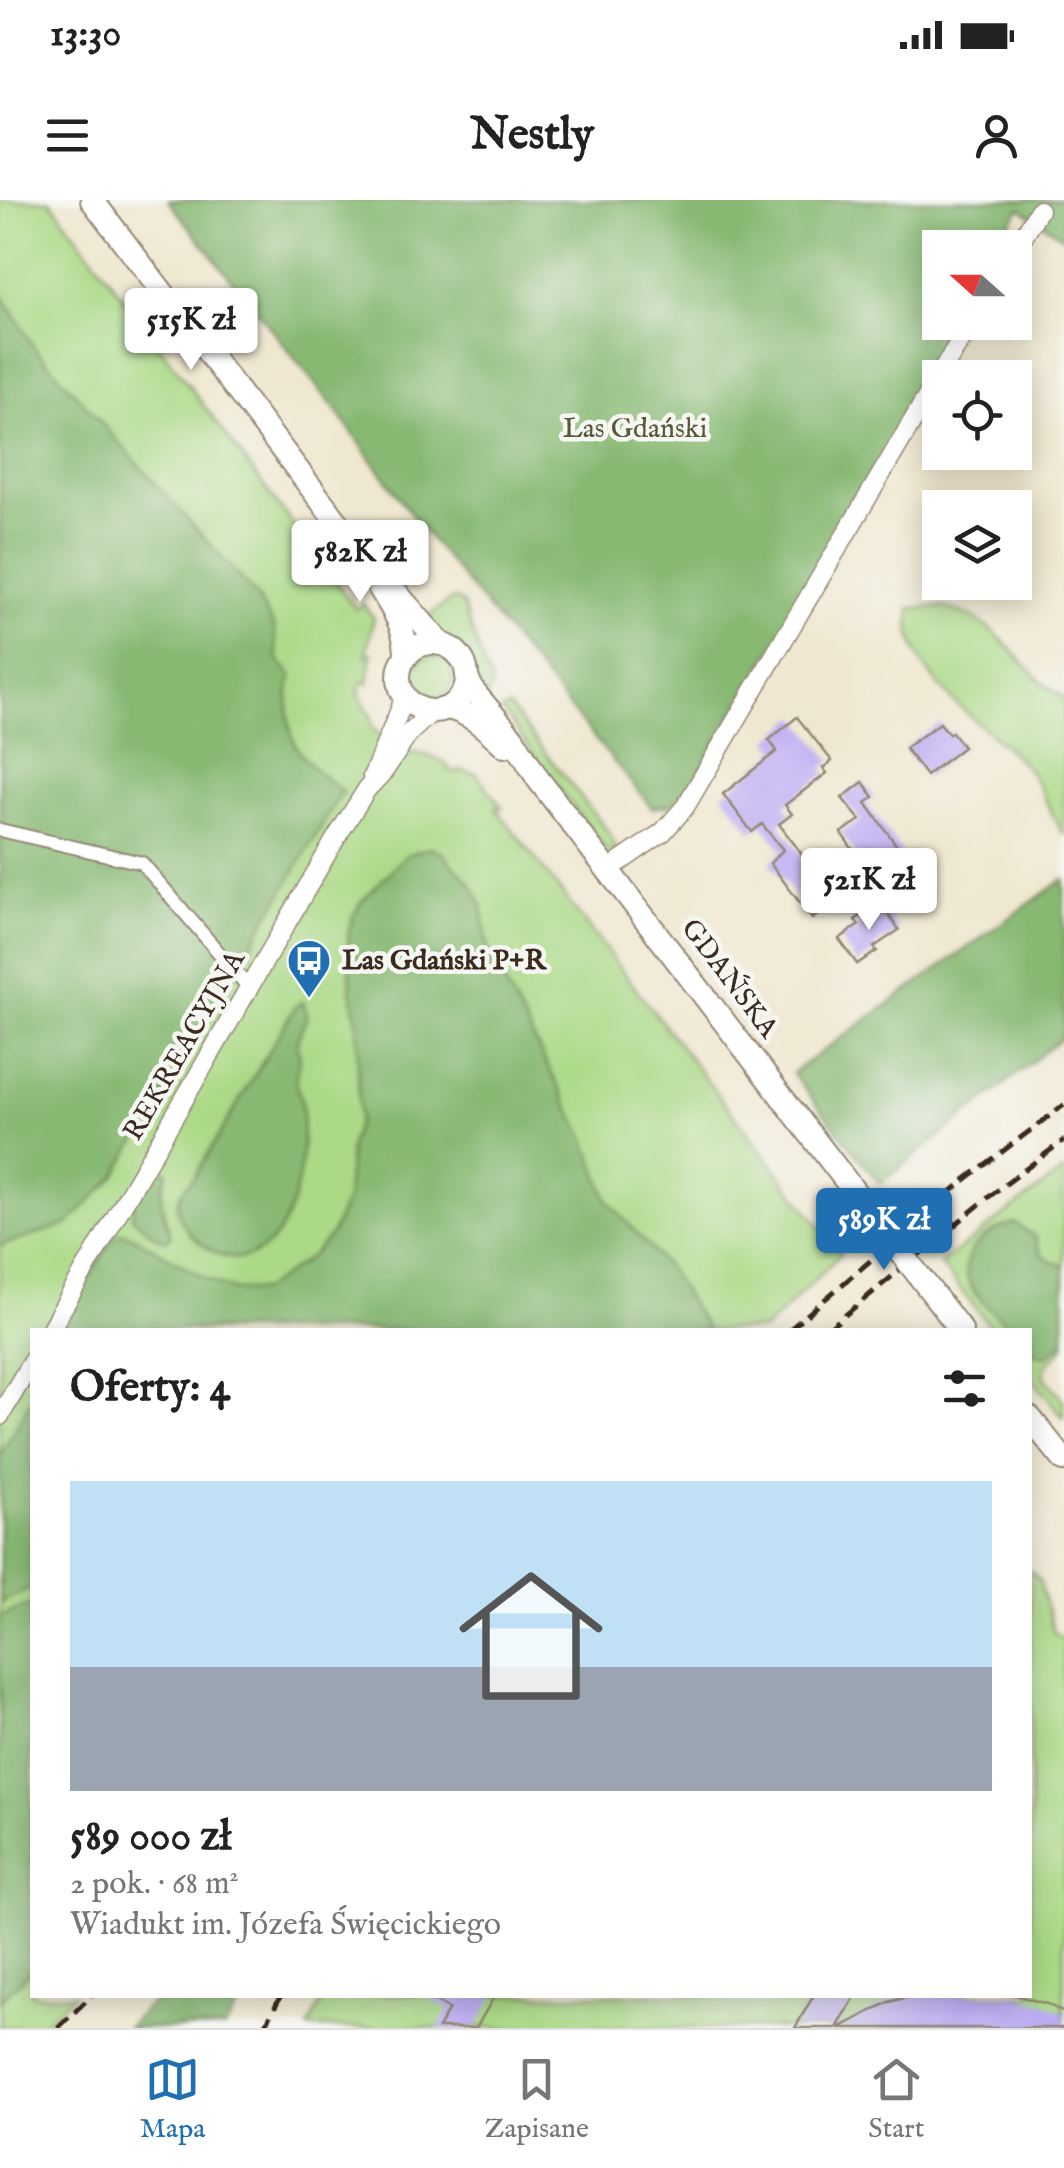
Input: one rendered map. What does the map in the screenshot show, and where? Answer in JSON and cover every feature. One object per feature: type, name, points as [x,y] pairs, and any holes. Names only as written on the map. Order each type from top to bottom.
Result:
[{"type":"main road","points":[[92,200],[354,544],[441,644]]},
{"type":"main road","points":[[354,544],[402,627],[406,644],[400,675],[404,694],[416,706],[440,710],[461,696],[467,670],[460,656],[448,646],[422,645],[406,657]]},
{"type":"main road","name":"GDAŃSKA","points":[[467,678],[538,778],[959,1328]]},
{"type":"main road","name":"GDAŃSKA","points":[[440,710],[459,711],[474,718],[538,778]]},
{"type":"main road","points":[[1032,1420],[1064,1460]]},
{"type":"street","points":[[1027,230],[1039,210]]},
{"type":"street","points":[[608,870],[663,832],[685,807],[960,340]]},
{"type":"street","name":"REKREACYJNA","points":[[367,790],[404,694]]},
{"type":"street","name":"REKREACYJNA","points":[[51,1328],[336,838],[410,732],[440,710]]},
{"type":"street","points":[[0,830],[142,863],[250,989]]},
{"type":"street","points":[[0,1416],[30,1364]]},
{"type":"green space","points":[[0,200],[50,200],[356,609],[363,604],[374,618],[366,655],[372,653],[368,684],[362,681],[359,694],[373,729],[404,753],[412,756],[413,751],[443,761],[447,769],[457,773],[461,770],[477,774],[502,807],[496,808],[841,1254],[766,1328],[30,1328],[30,1998],[71,1998],[38,2028],[0,2028]]},
{"type":"green space","name":"Las Gdański","points":[[168,200],[1064,200],[1064,238],[1020,208],[1005,230],[922,230],[922,340],[954,340],[942,360],[922,360],[922,394],[694,781],[671,805],[652,808],[420,526],[336,410]]},
{"type":"green space","points":[[0,291],[33,346],[257,597],[274,626],[278,660],[292,675],[288,715],[295,744],[309,764],[342,791],[116,1175],[68,1224],[0,1246]]},
{"type":"green space","points":[[457,599],[463,604],[493,684],[487,697],[476,681],[467,654],[437,631],[427,617]]},
{"type":"green space","points":[[941,607],[984,625],[1064,698],[1064,834],[1025,766],[949,696],[918,655],[911,632],[911,608]]},
{"type":"green space","points":[[433,656],[448,662],[454,677],[448,692],[433,698],[418,692],[412,677],[418,662]]},
{"type":"green space","points":[[509,707],[609,833],[618,852],[606,851],[502,711]]},
{"type":"green space","points":[[431,847],[441,852],[475,890],[482,905],[488,951],[586,1140],[608,1201],[668,1268],[706,1328],[58,1328],[115,1235],[130,1235],[233,1290],[263,1290],[310,1257],[332,1233],[346,1199],[350,1145],[359,1118],[357,1022],[348,934],[361,902],[406,855]]},
{"type":"green space","points":[[1064,879],[1064,1036],[880,1184],[792,1073]]},
{"type":"green space","points":[[302,1001],[306,1013],[298,1038],[300,1059],[296,1078],[302,1103],[302,1145],[296,1192],[289,1214],[264,1248],[246,1257],[224,1256],[190,1234],[178,1212],[179,1197]]},
{"type":"green space","points":[[154,1170],[167,1174],[161,1199],[171,1236],[166,1241],[132,1217],[138,1191]]},
{"type":"green space","points":[[1064,1170],[1064,1347],[1046,1366],[1044,1376],[1064,1401],[1064,1418],[1032,1378],[1032,1328],[991,1328],[940,1264]]},
{"type":"green space","points":[[1015,1223],[1035,1237],[1040,1252],[1064,1266],[1064,1341],[1046,1356],[1032,1352],[1032,1328],[1011,1328],[981,1301],[968,1278],[966,1266],[975,1247]]},
{"type":"green space","points":[[30,1402],[30,1588],[0,1603],[0,1455]]},
{"type":"green space","points":[[1032,1573],[1039,1580],[1054,1633],[1064,1639],[1064,2028],[308,2028],[323,1998],[1032,1998]]},
{"type":"green space","points":[[30,1605],[30,1972],[0,2001],[0,1616]]},
{"type":"green space","points":[[156,1998],[242,1998],[225,2028],[127,2028]]},
{"type":"building","points":[[797,717],[832,761],[823,768],[827,773],[785,805],[792,814],[779,824],[837,900],[812,919],[770,863],[783,850],[762,824],[752,832],[723,794],[777,751],[769,740]]},
{"type":"building","points":[[940,723],[963,747],[926,776],[905,748]]},
{"type":"building","points":[[863,782],[874,797],[866,803],[902,853],[871,875],[841,833],[860,820],[842,798]]},
{"type":"building","points":[[880,903],[899,930],[857,964],[839,939],[859,925],[855,920]]},
{"type":"building","points":[[429,1998],[493,1998],[476,2028],[438,2028],[449,2009]]},
{"type":"building","points":[[812,1998],[854,1998],[837,2028],[795,2028]]},
{"type":"building","points":[[904,1998],[1026,1998],[1064,2013],[1064,2028],[839,2028]]},
{"type":"railway","points":[[791,1328],[966,1179],[1064,1105]]},
{"type":"railway","points":[[829,1328],[1064,1140]]},
{"type":"railway","points":[[58,2028],[89,1998]]},
{"type":"railway","points":[[264,2028],[279,1998]]},
{"type":"place","name":"Las Gdański P+R","points":[[309,999]]}]
